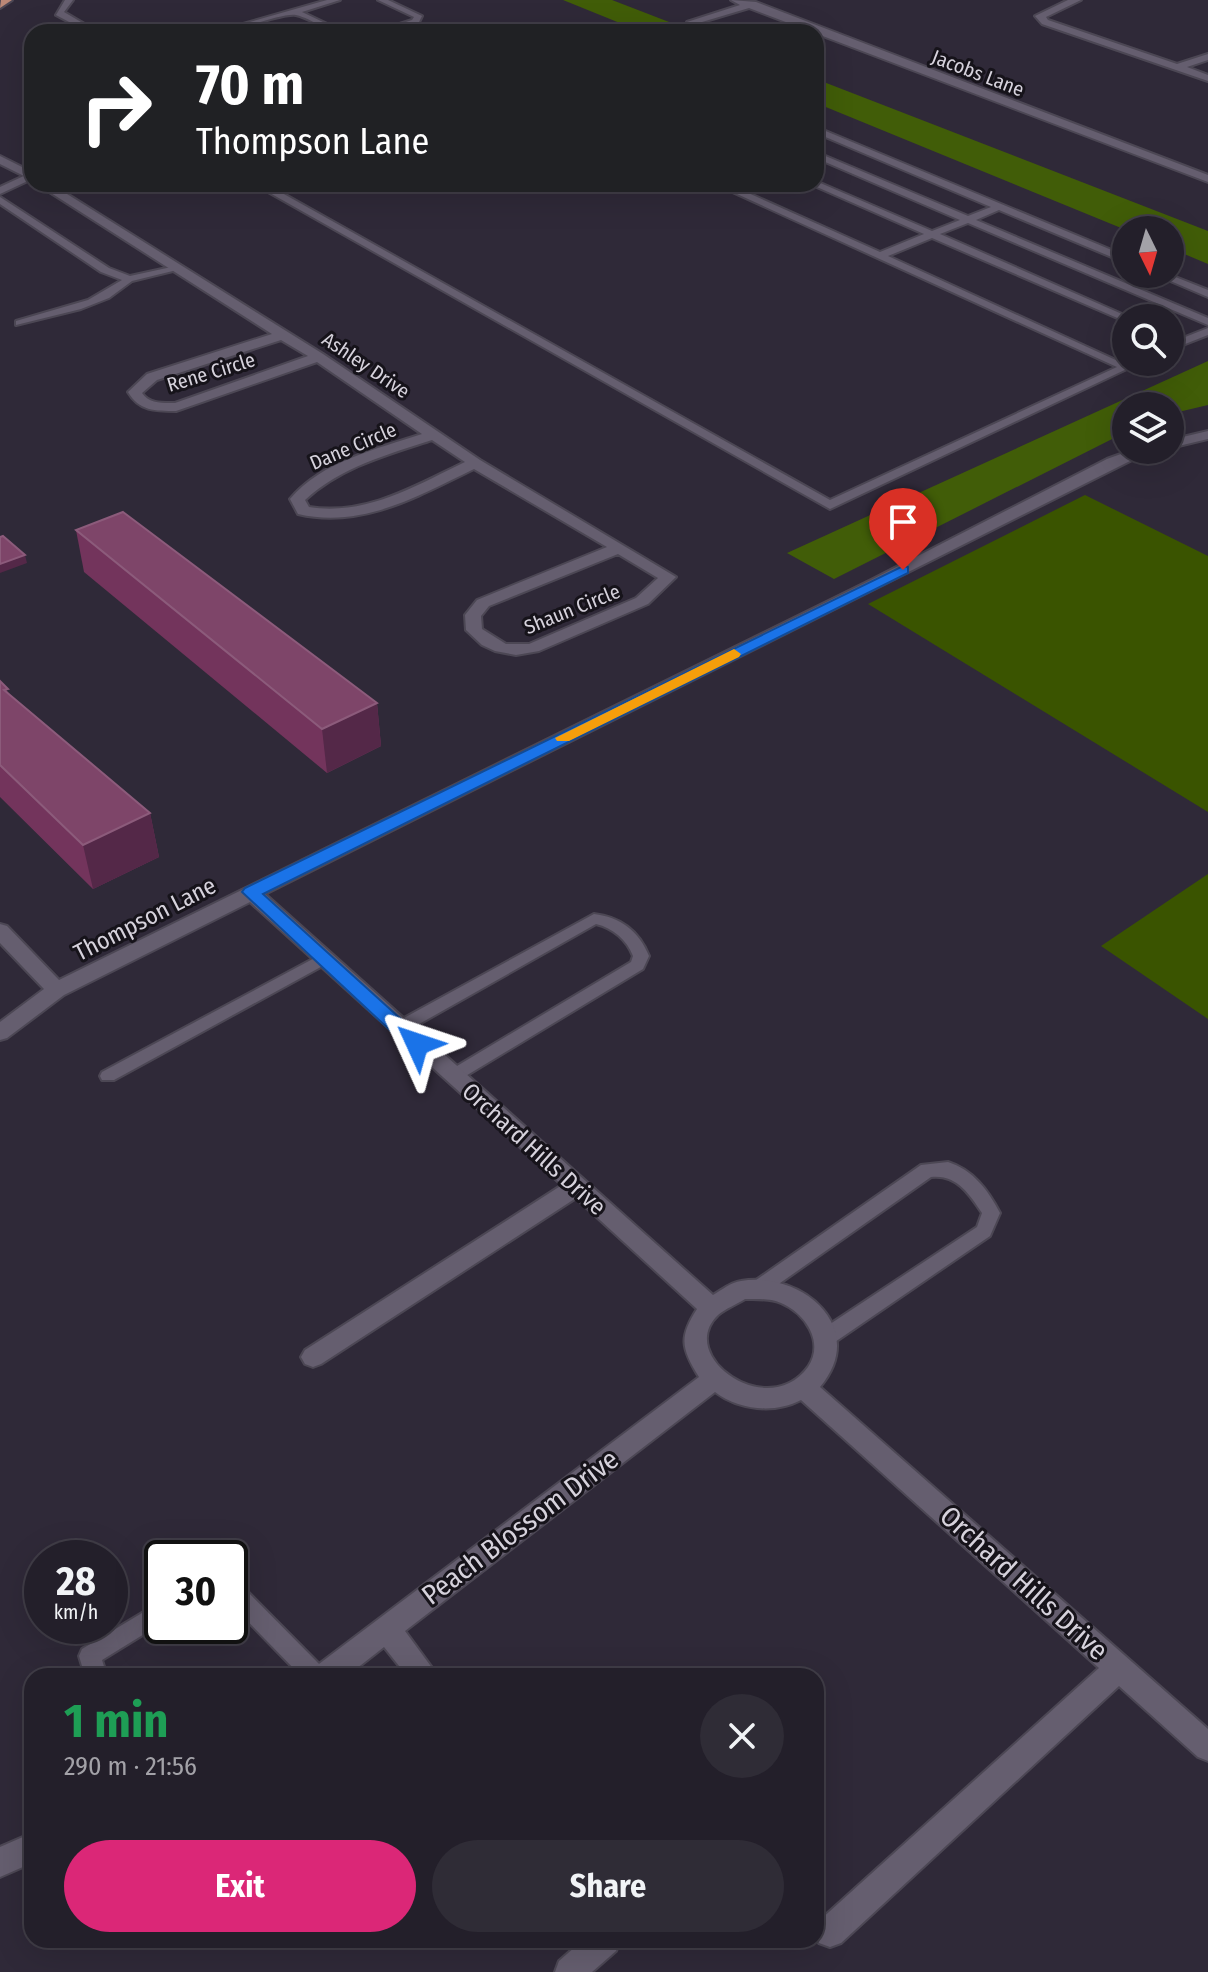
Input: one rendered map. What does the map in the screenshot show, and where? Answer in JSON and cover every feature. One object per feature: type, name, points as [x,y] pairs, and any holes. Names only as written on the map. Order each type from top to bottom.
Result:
[{"type":"main road","points":[[0,5],[7,0]]},
{"type":"street","name":"Jacobs Lane","points":[[736,0],[800,24]]},
{"type":"street","points":[[692,22],[769,0]]},
{"type":"street","points":[[1076,0],[1040,16],[1045,22],[1208,78]]},
{"type":"street","name":"Jacobs Lane","points":[[824,33],[1208,179]]},
{"type":"street","points":[[1177,67],[1208,57]]},
{"type":"street","points":[[0,159],[24,172]]},
{"type":"street","name":"Ashley Drive","points":[[56,192],[318,357],[475,463],[668,577]]},
{"type":"street","name":"Rene Circle","points":[[282,335],[152,377],[135,392],[140,401],[155,407],[176,407],[318,357]]},
{"type":"street","name":"Dane Circle","points":[[433,435],[348,465],[322,478],[297,499],[303,511],[341,516],[392,501],[475,463]]},
{"type":"street","points":[[1184,441],[1208,435]]},
{"type":"street","name":"Thompson Lane","points":[[0,931],[57,990],[877,583],[1112,462]]},
{"type":"street","name":"Shaun Circle","points":[[618,548],[529,587],[483,603],[473,615],[474,630],[484,640],[514,653],[533,648],[642,601],[668,577]]},
{"type":"street","name":"Orchard Hills Drive","points":[[251,892],[711,1307]]},
{"type":"street","points":[[0,1033],[57,990]]},
{"type":"street","points":[[313,1357],[576,1187]]},
{"type":"street","points":[[741,1290],[756,1290],[791,1296],[811,1310],[824,1329],[827,1351],[820,1371],[804,1388],[781,1397],[754,1398],[729,1391],[714,1379],[696,1356],[695,1335],[702,1315],[719,1299],[741,1290]]},
{"type":"street","name":"Peach Blossom Drive","points":[[335,1668],[714,1379]]},
{"type":"street","name":"Orchard Hills Drive","points":[[804,1388],[1208,1747]]},
{"type":"street","points":[[386,1629],[418,1668]]},
{"type":"street","points":[[830,1932],[1119,1668]]},
{"type":"street","points":[[0,1862],[24,1852]]},
{"type":"street","points":[[570,1972],[596,1948]]},
{"type":"lane","points":[[69,0],[59,13],[79,24]]},
{"type":"lane","points":[[301,0],[316,6]]},
{"type":"lane","points":[[254,24],[336,0]]},
{"type":"lane","points":[[382,0],[418,16],[415,22],[408,24]]},
{"type":"lane","points":[[296,12],[322,24]]},
{"type":"lane","points":[[824,133],[1112,254]]},
{"type":"lane","points":[[824,158],[1208,322]]},
{"type":"lane","points":[[0,191],[24,180]]},
{"type":"lane","points":[[824,188],[1112,312]]},
{"type":"lane","points":[[273,192],[830,505],[1112,373]]},
{"type":"lane","points":[[738,192],[1112,355]]},
{"type":"lane","points":[[0,200],[105,270],[129,279],[176,269]]},
{"type":"lane","points":[[879,256],[999,207]]},
{"type":"lane","points":[[20,323],[102,297],[120,288],[129,279]]},
{"type":"lane","points":[[1184,284],[1208,294]]},
{"type":"lane","points":[[1184,341],[1208,331]]},
{"type":"lane","points":[[399,1028],[594,919],[610,920],[638,945],[641,956],[637,965],[453,1076]]},
{"type":"lane","points":[[108,1076],[322,959]]},
{"type":"lane","points":[[756,1290],[927,1170],[955,1171],[985,1201],[991,1213],[984,1231],[825,1338]]},
{"type":"lane","points":[[248,1606],[308,1668]]},
{"type":"lane","points":[[94,1668],[90,1656],[144,1622]]},
{"type":"green space","points":[[563,0],[612,0],[674,24],[622,24]]},
{"type":"green space","points":[[824,82],[1169,216],[1112,216],[1112,224],[824,106]]},
{"type":"green space","points":[[1184,222],[1208,231],[1208,264],[1184,254]]},
{"type":"green space","points":[[1208,361],[1208,405],[1184,411],[1184,392],[1140,392],[1175,376],[1184,376],[1184,372]]},
{"type":"green space","points":[[1112,405],[1112,439],[834,579],[787,553]]},
{"type":"green space","points":[[1085,495],[1208,556],[1208,812],[868,604]]},
{"type":"green space","points":[[1208,874],[1208,1019],[1101,946]]},
{"type":"building","points":[[123,512],[377,703],[322,729],[76,530]]},
{"type":"building","points":[[3,536],[25,555],[0,564],[0,537]]},
{"type":"building","points":[[0,681],[8,689],[4,690],[150,813],[83,845],[0,765]]},
{"type":"slow traffic","points":[[563,738],[734,654]]},
{"type":"route","points":[[417,1044],[251,892],[903,570]]}]
